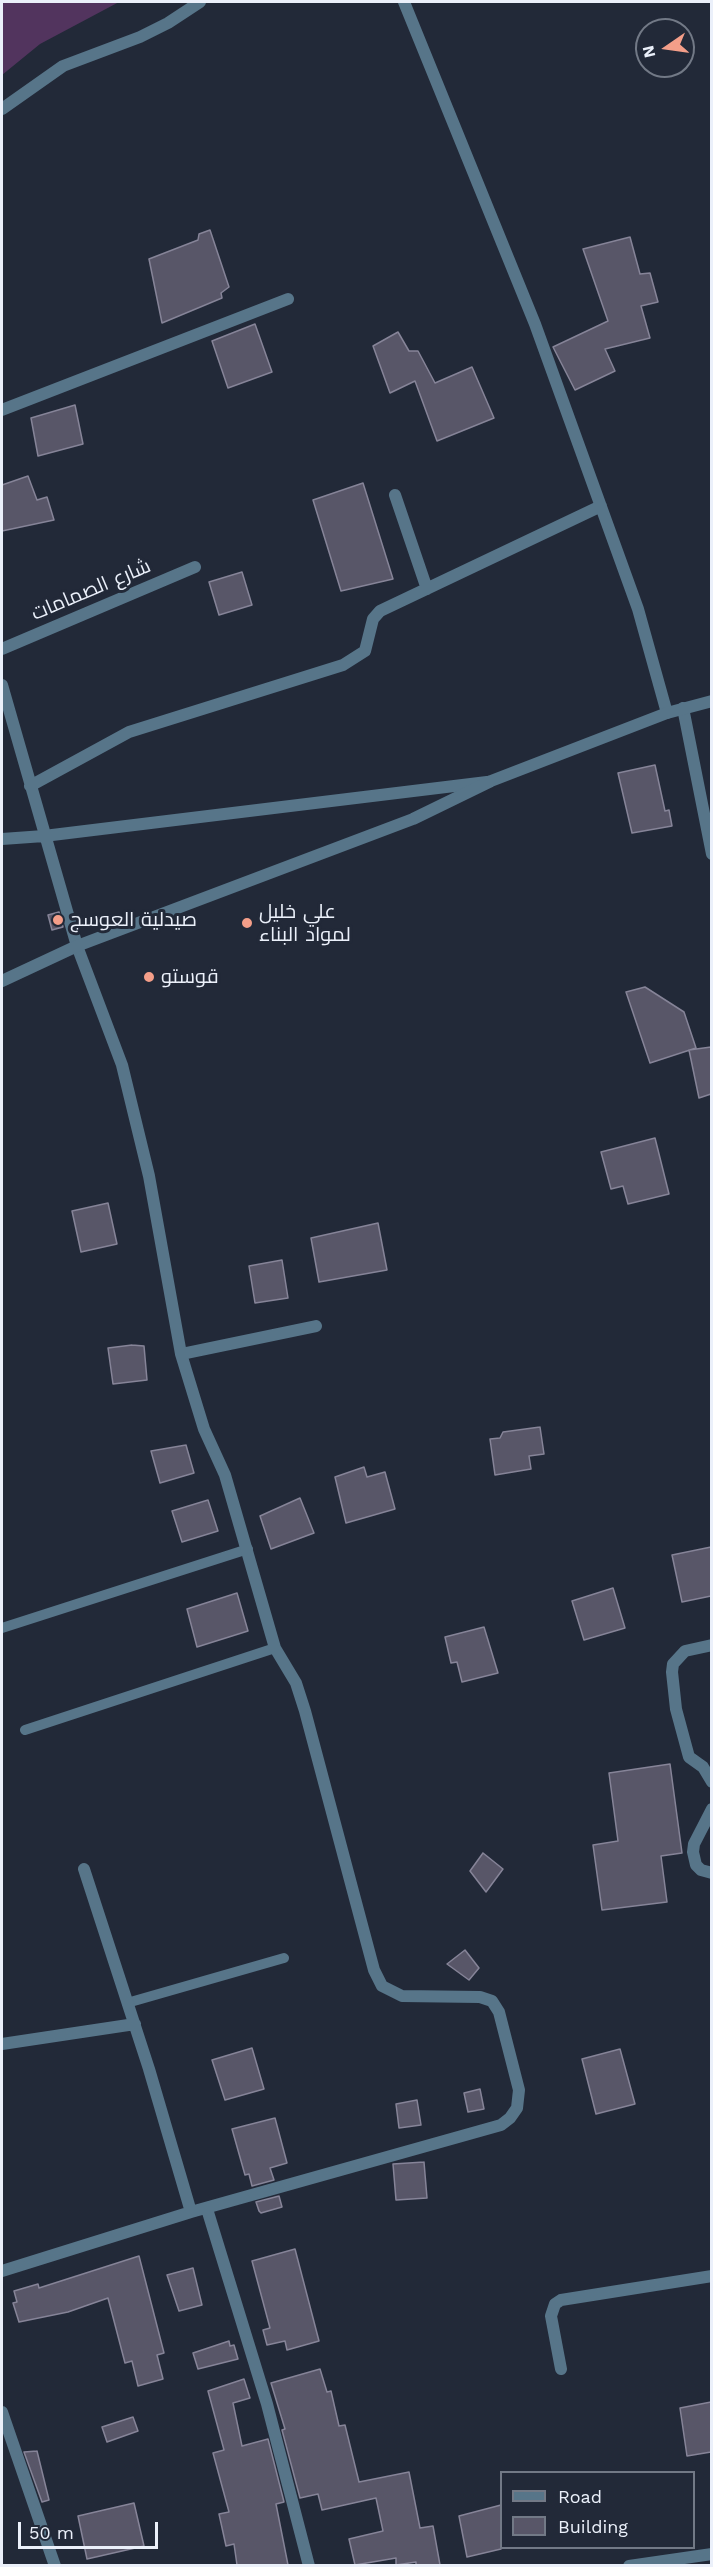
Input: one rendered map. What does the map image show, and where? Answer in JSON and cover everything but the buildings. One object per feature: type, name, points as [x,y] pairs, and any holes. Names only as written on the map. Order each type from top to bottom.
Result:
[{"type":"street","points":[[2,109],[63,66],[140,37],[168,23],[200,2]]},
{"type":"street","points":[[404,2],[535,324],[638,609],[667,713]]},
{"type":"street","points":[[2,410],[288,299]]},
{"type":"street","points":[[395,495],[427,589]]},
{"type":"street","points":[[30,786],[129,732],[344,665],[365,651],[373,620],[380,611],[601,506]]},
{"type":"street","name":"شارع الصمامات","points":[[2,649],[195,567]]},
{"type":"street","points":[[2,685],[77,946],[122,1065],[149,1176],[181,1354],[204,1429],[225,1475],[275,1648],[296,1683],[368,1952],[382,1986],[402,1996],[480,1997],[492,2001],[499,2012],[519,2090],[514,2113],[501,2125],[191,2212],[2,2271]]},
{"type":"street","points":[[2,981],[77,946],[413,819],[491,782],[667,713],[711,701]]},
{"type":"street","points":[[682,708],[711,854]]},
{"type":"street","points":[[2,839],[44,836],[491,782]]},
{"type":"street","points":[[181,1354],[316,1326]]},
{"type":"street","points":[[711,1646],[685,1651],[673,1664],[672,1672],[676,1709],[689,1757],[703,1767],[711,1782]]},
{"type":"street","points":[[711,1809],[694,1844],[693,1852],[701,1870],[711,1874]]},
{"type":"street","points":[[84,1869],[135,2024],[191,2212]]},
{"type":"street","points":[[2,2044],[135,2024]]},
{"type":"street","points":[[207,2209],[267,2404],[309,2565]]},
{"type":"street","points":[[561,2369],[551,2316],[555,2304],[561,2300],[711,2276]]},
{"type":"street","points":[[2,2412],[56,2565]]},
{"type":"street","points":[[629,2565],[711,2554]]},
{"type":"lane","points":[[2,1628],[248,1549]]},
{"type":"lane","points":[[25,1730],[275,1648]]},
{"type":"lane","points":[[128,2003],[284,1958]]},
{"type":"shaded area","points":[[2,2],[119,2],[40,44],[2,75]]},
{"type":"place","name":"صيدلية العوسج","points":[[58,920]]},
{"type":"place","name":"علي خليل لمواد البناء","points":[[247,923]]},
{"type":"place","name":"قوستو","points":[[149,977]]}]
